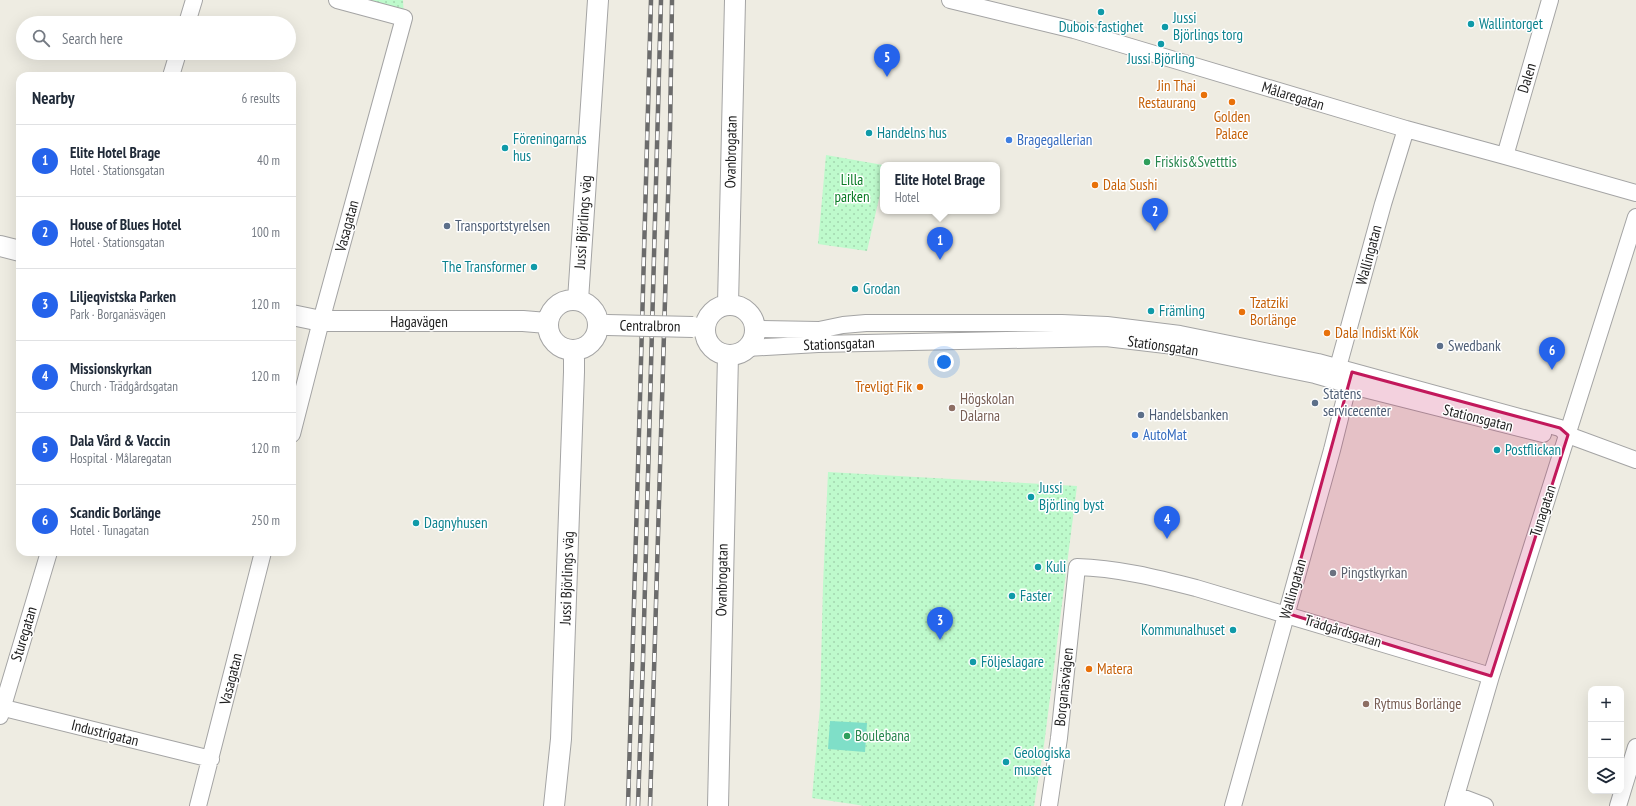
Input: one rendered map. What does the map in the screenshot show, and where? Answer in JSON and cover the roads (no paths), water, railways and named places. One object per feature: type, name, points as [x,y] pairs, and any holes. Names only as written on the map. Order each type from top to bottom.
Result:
[{"type":"street","points":[[189,16],[194,0]]},
{"type":"street","name":"Vasagatan","points":[[296,418],[321,321],[404,18],[336,0]]},
{"type":"street","name":"Jussi Björlings väg","points":[[578,300],[598,0]]},
{"type":"street","name":"Ovanbrogatan","points":[[728,304],[735,0]]},
{"type":"street","name":"Målaregatan","points":[[950,0],[1074,30],[1406,129],[1636,193]]},
{"type":"street","name":"Dalen","points":[[1505,156],[1550,0]]},
{"type":"street","points":[[172,72],[176,60]]},
{"type":"street","name":"Wallingatan","points":[[1233,806],[1332,450],[1343,376],[1383,204],[1406,129]]},
{"type":"street","name":"Tunagatan","points":[[1455,800],[1491,676],[1636,217]]},
{"type":"street","points":[[0,246],[16,250]]},
{"type":"street","points":[[569,300],[578,300],[592,309],[602,325],[588,345],[581,349],[565,350],[558,346],[552,339],[548,332],[547,323],[550,315],[558,305],[569,300]]},
{"type":"street","points":[[728,304],[743,308],[750,314],[754,321],[755,329],[754,336],[747,348],[735,354],[728,355],[713,349],[699,327],[712,312],[719,307],[728,304]]},
{"type":"street","name":"Hagavägen","points":[[296,316],[321,321],[547,323]]},
{"type":"street","name":"Stationsgatan","points":[[755,329],[819,330],[843,325],[882,323],[1054,323],[1107,325],[1180,334],[1318,362],[1343,376],[1556,438],[1568,435],[1636,460]]},
{"type":"street","name":"Centralbron","points":[[602,325],[699,327]]},
{"type":"street","name":"Stationsgatan","points":[[747,348],[818,344],[1106,338],[1174,346],[1315,375],[1343,376]]},
{"type":"street","name":"Jussi Björlings väg","points":[[554,806],[561,739],[574,388],[574,350]]},
{"type":"street","name":"Ovanbrogatan","points":[[718,806],[728,355]]},
{"type":"street","name":"Sturegatan","points":[[1,710],[48,556]]},
{"type":"street","name":"Vasagatan","points":[[198,806],[262,556]]},
{"type":"street","name":"Trädgårdsgatan","points":[[1077,567],[1099,568],[1163,579],[1286,614],[1491,676]]},
{"type":"street","name":"Borganäsvägen","points":[[1049,806],[1059,738],[1077,567]]},
{"type":"street","name":"Industrigatan","points":[[1,710],[210,759]]},
{"type":"street","points":[[1618,806],[1636,747]]},
{"type":"street","points":[[1455,800],[1485,806]]},
{"type":"railway","points":[[628,806],[651,0]]},
{"type":"railway","points":[[638,806],[661,0]]},
{"type":"railway","points":[[650,806],[670,131],[672,0]]},
{"type":"place","name":"Dubois fastighet","points":[[1101,12]]},
{"type":"place","name":"Wallintorget","points":[[1471,24]]},
{"type":"place","name":"Jussi Björlings torg","points":[[1165,27]]},
{"type":"place","name":"Jussi Björling","points":[[1161,44]]},
{"type":"place","name":"Dala Vård & Vaccin","points":[[887,77]]},
{"type":"place","name":"Jin Thai Restaurang","points":[[1204,95]]},
{"type":"place","name":"Golden Palace","points":[[1232,102]]},
{"type":"place","name":"Handelns hus","points":[[869,133]]},
{"type":"place","name":"Bragegallerian","points":[[1009,140]]},
{"type":"place","name":"Föreningarnas hus","points":[[505,148]]},
{"type":"place","name":"Friskis&Svetttis","points":[[1147,162]]},
{"type":"place","name":"Dala Sushi","points":[[1095,185]]},
{"type":"place","name":"Transportstyrelsen","points":[[447,226]]},
{"type":"place","name":"House of Blues Hotel","points":[[1155,231]]},
{"type":"place","name":"Elite Hotel Brage","points":[[940,260]]},
{"type":"place","name":"The Transformer","points":[[534,267]]},
{"type":"place","name":"Grodan","points":[[855,289]]},
{"type":"place","name":"Främling","points":[[1151,311]]},
{"type":"place","name":"Tzatziki Borlänge","points":[[1242,312]]},
{"type":"place","name":"Dala Indiskt Kök","points":[[1327,333]]},
{"type":"place","name":"Swedbank","points":[[1440,346]]},
{"type":"place","name":"Scandic Borlänge","points":[[1552,370]]},
{"type":"place","name":"Trevligt Fik","points":[[920,387]]},
{"type":"place","name":"Statens servicecenter","points":[[1315,403]]},
{"type":"place","name":"Högskolan Dalarna","points":[[952,408]]},
{"type":"place","name":"Handelsbanken","points":[[1141,415]]},
{"type":"place","name":"AutoMat","points":[[1135,435]]},
{"type":"place","name":"Postflickan","points":[[1497,450]]},
{"type":"place","name":"Jussi Björling byst","points":[[1031,497]]},
{"type":"place","name":"Dagnyhusen","points":[[416,523]]},
{"type":"place","name":"Missionskyrkan","points":[[1167,539]]},
{"type":"place","name":"Kuli","points":[[1038,567]]},
{"type":"place","name":"Pingstkyrkan","points":[[1333,573]]},
{"type":"place","name":"Faster","points":[[1012,596]]},
{"type":"place","name":"Kommunalhuset","points":[[1233,630]]},
{"type":"place","name":"Liljeqvistska Parken","points":[[940,640]]},
{"type":"place","name":"Följeslagare","points":[[973,662]]},
{"type":"place","name":"Matera","points":[[1089,669]]},
{"type":"place","name":"Rytmus Borlänge","points":[[1366,704]]},
{"type":"place","name":"Boulebana","points":[[847,736]]},
{"type":"place","name":"Geologiska museet","points":[[1006,762]]},
{"type":"park label","name":"Lilla parken","points":[[852,188]]}]
